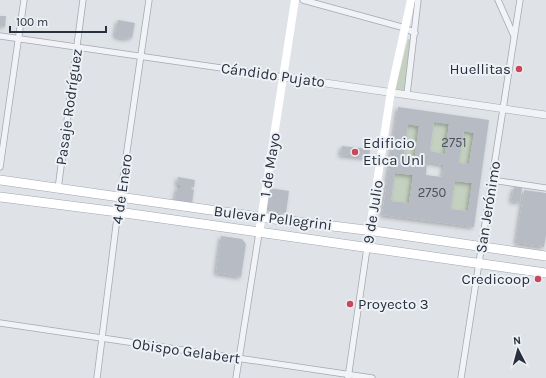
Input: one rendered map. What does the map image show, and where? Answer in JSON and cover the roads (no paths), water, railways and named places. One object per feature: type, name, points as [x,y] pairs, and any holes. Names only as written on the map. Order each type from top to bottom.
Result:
[{"type":"main road","name":"1 de Mayo","points":[[259,233],[295,0]]},
{"type":"main road","name":"9 de Julio","points":[[368,248],[391,92],[411,0]]},
{"type":"main road","name":"Bulevar Pellegrini","points":[[0,180],[120,198],[370,230],[546,256]]},
{"type":"main road","name":"Bulevar Pellegrini","points":[[0,197],[118,212],[546,273]]},
{"type":"street","points":[[0,167],[24,0]]},
{"type":"street","name":"Pasaje Rodríguez","points":[[58,189],[84,0]]},
{"type":"street","name":"4 de Enero","points":[[97,378],[118,212],[149,0]]},
{"type":"street","points":[[303,0],[405,28],[415,33]]},
{"type":"street","points":[[407,94],[418,0]]},
{"type":"street","points":[[498,0],[514,36]]},
{"type":"street","name":"San Jerónimo","points":[[461,378],[520,0]]},
{"type":"street","name":"Cándido Pujato","points":[[0,36],[546,115]]},
{"type":"street","points":[[492,180],[546,188]]},
{"type":"street","name":"1 de Mayo","points":[[236,378],[259,233]]},
{"type":"street","name":"9 de Julio","points":[[348,376],[368,248]]},
{"type":"street","name":"Obispo Gelabert","points":[[0,323],[348,376],[372,378]]},
{"type":"place","name":"Huellitas","points":[[519,69]]},
{"type":"place","name":"Edificio Etica Unl","points":[[355,152]]},
{"type":"place","name":"Credicoop","points":[[538,279]]},
{"type":"place","name":"Proyecto 3","points":[[350,304]]}]
